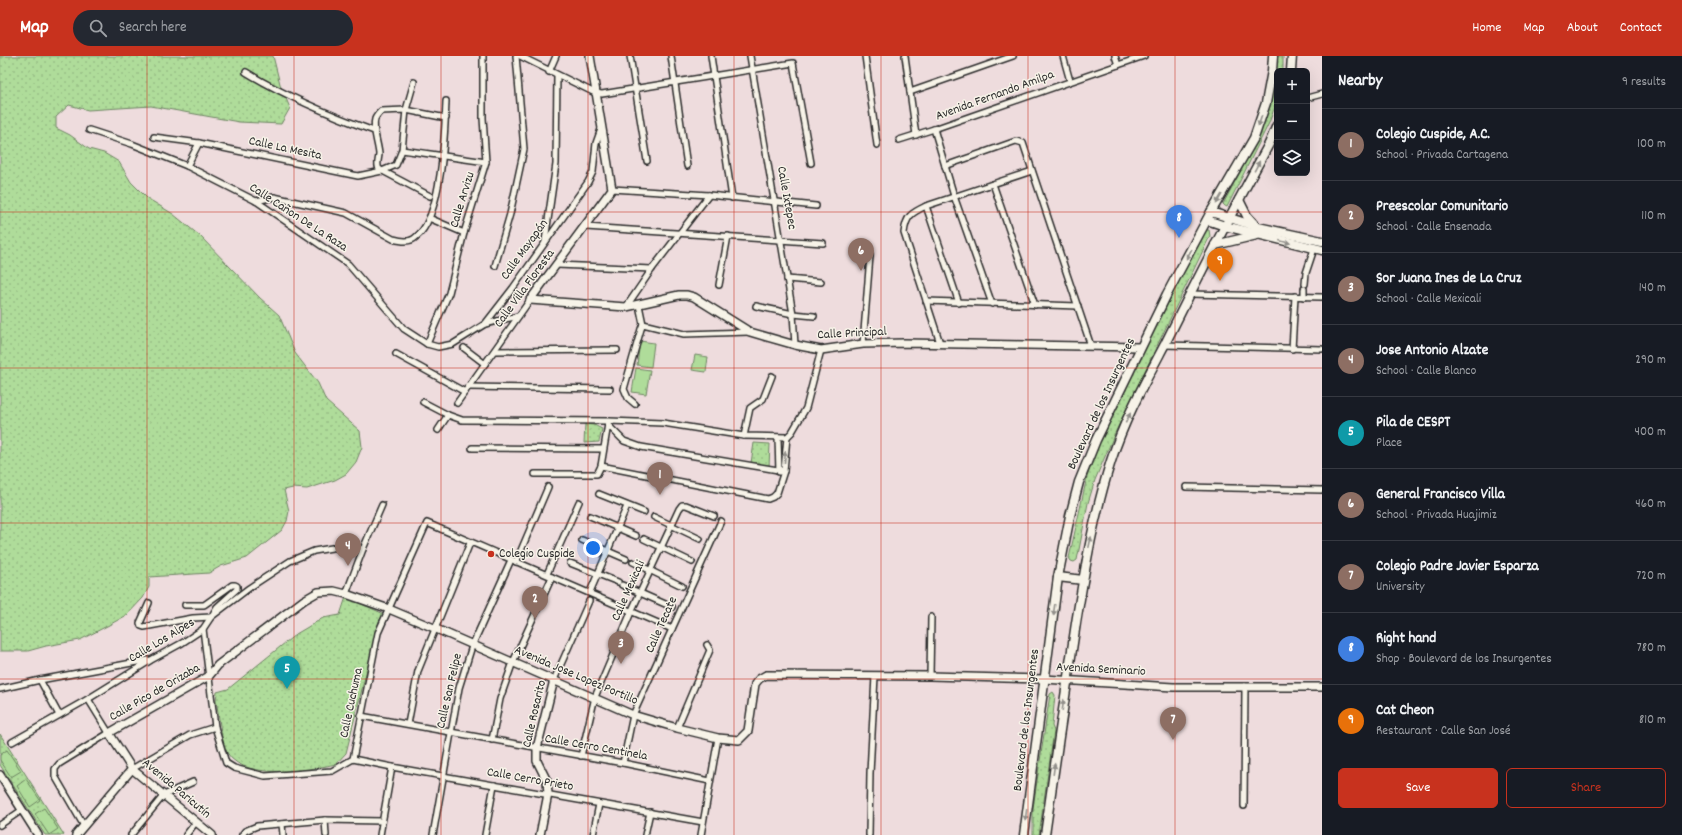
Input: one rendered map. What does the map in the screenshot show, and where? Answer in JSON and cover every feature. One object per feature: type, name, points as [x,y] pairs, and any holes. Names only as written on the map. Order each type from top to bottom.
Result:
[{"type":"main road","name":"Boulevard de los Insurgentes","points":[[1024,835],[1058,577],[1079,482],[1096,440],[1140,347],[1207,220],[1254,138],[1266,103],[1272,71],[1273,56]]},
{"type":"main road","points":[[1291,68],[1292,56]]},
{"type":"main road","points":[[1045,835],[1083,580],[1098,506],[1112,460],[1124,425],[1274,132]]},
{"type":"main road","points":[[1239,200],[1247,216],[1258,231]]},
{"type":"main road","points":[[1212,212],[1227,222]]},
{"type":"main road","points":[[1207,220],[1227,222],[1318,250]]},
{"type":"main road","points":[[1215,245],[1258,231],[1322,241]]},
{"type":"main road","points":[[1058,577],[1083,580]]},
{"type":"street","name":"Calle Arvizu","points":[[427,344],[449,293],[464,232],[486,162],[483,118],[483,56]]},
{"type":"street","points":[[495,266],[510,214],[524,149],[516,56]]},
{"type":"street","points":[[520,56],[549,72],[595,93],[636,89],[793,63],[811,163]]},
{"type":"street","points":[[549,72],[556,56]]},
{"type":"street","name":"Calle Mayapán","points":[[590,56],[612,189]]},
{"type":"street","points":[[630,56],[647,161]]},
{"type":"street","points":[[671,56],[687,166]]},
{"type":"street","points":[[712,56],[732,198]]},
{"type":"street","name":"Calle Ixtepec","points":[[750,56],[782,240],[793,314],[794,345]]},
{"type":"street","points":[[865,56],[877,145]]},
{"type":"street","points":[[904,56],[916,135]]},
{"type":"street","points":[[910,92],[1000,58],[1013,56]]},
{"type":"street","points":[[1063,56],[1070,81]]},
{"type":"street","points":[[1115,56],[1118,65]]},
{"type":"street","name":"Avenida Fernando Amilpa","points":[[899,140],[934,130],[1144,56]]},
{"type":"street","points":[[246,72],[275,89],[314,108],[374,131]]},
{"type":"street","points":[[544,244],[555,177],[557,75]]},
{"type":"street","name":"Calle La Mesita","points":[[154,137],[199,144],[358,176],[382,171],[396,164],[402,150],[406,110],[414,82]]},
{"type":"street","points":[[1310,97],[1322,94]]},
{"type":"street","points":[[256,201],[274,197],[346,212],[393,240],[408,241],[417,237],[429,218],[439,179],[443,155],[446,101]]},
{"type":"street","points":[[430,196],[377,167],[379,155],[377,138],[374,131],[375,119],[381,111],[406,110],[446,118]]},
{"type":"street","name":"Calle Mayapán","points":[[427,344],[438,347],[453,344],[485,324],[588,182],[593,172],[596,143],[601,129]]},
{"type":"street","name":"Calle Cañon De La Raza","points":[[89,130],[132,144],[187,166],[256,201],[348,264],[399,324],[427,344]]},
{"type":"street","points":[[934,130],[954,196],[992,304]]},
{"type":"street","points":[[945,166],[1016,141],[1023,143],[1091,346]]},
{"type":"street","points":[[187,166],[199,144]]},
{"type":"street","points":[[402,150],[486,162]]},
{"type":"street","points":[[940,343],[904,233],[905,222],[912,213],[926,206],[1032,171]]},
{"type":"street","points":[[993,184],[1035,305]]},
{"type":"street","points":[[612,189],[710,195],[816,206]]},
{"type":"street","name":"Calle Villa Floresta","points":[[457,403],[495,351],[518,316],[586,227],[612,189]]},
{"type":"street","points":[[626,307],[652,269],[710,195]]},
{"type":"street","points":[[926,206],[959,303]]},
{"type":"street","points":[[429,218],[464,232]]},
{"type":"street","points":[[586,227],[682,232],[823,243]]},
{"type":"street","points":[[719,285],[728,236]]},
{"type":"street","points":[[1304,297],[1306,273],[1318,250]]},
{"type":"street","points":[[863,344],[870,256]]},
{"type":"street","points":[[557,265],[652,269]]},
{"type":"street","points":[[787,279],[821,282]]},
{"type":"street","points":[[1190,294],[1322,297]]},
{"type":"street","name":"Calle Principal","points":[[530,300],[626,307],[679,295],[687,295],[694,297],[750,332],[794,345],[821,350],[863,344],[940,343],[1140,347]]},
{"type":"street","points":[[1292,349],[1295,296]]},
{"type":"street","points":[[926,301],[1078,306]]},
{"type":"street","points":[[635,404],[628,398],[624,389],[643,324],[639,305]]},
{"type":"street","points":[[756,306],[793,314],[814,316]]},
{"type":"street","points":[[485,324],[518,316]]},
{"type":"street","points":[[643,324],[684,334],[750,332]]},
{"type":"street","points":[[1164,346],[1322,349]]},
{"type":"street","points":[[464,348],[485,364]]},
{"type":"street","points":[[495,351],[617,350]]},
{"type":"street","points":[[423,402],[448,415],[462,420],[662,423],[744,436],[778,438],[787,437],[792,432],[806,408],[821,350]]},
{"type":"street","points":[[396,354],[465,392]]},
{"type":"street","points":[[744,436],[750,408],[763,399],[772,376]]},
{"type":"street","points":[[469,387],[610,389]]},
{"type":"street","points":[[438,430],[448,415]]},
{"type":"street","points":[[608,423],[624,441],[641,447],[784,471]]},
{"type":"street","points":[[534,474],[597,474],[601,466],[608,423]]},
{"type":"street","points":[[601,466],[768,499],[777,493],[784,471],[787,437]]},
{"type":"street","points":[[778,438],[778,470],[781,478]]},
{"type":"street","points":[[472,448],[603,449]]},
{"type":"street","points":[[1186,486],[1244,489],[1322,490]]},
{"type":"street","name":"Calle San Felipe","points":[[433,835],[459,688],[472,646],[548,488]]},
{"type":"street","points":[[599,494],[644,512]]},
{"type":"street","points":[[492,740],[500,699],[513,662],[579,502]]},
{"type":"street","points":[[346,594],[363,548],[382,505]]},
{"type":"street","name":"Calle Mexicali","points":[[581,756],[595,697],[632,610],[671,525],[682,505],[686,505],[714,516]]},
{"type":"street","points":[[590,592],[627,506]]},
{"type":"street","points":[[590,516],[636,536]]},
{"type":"street","points":[[654,517],[700,539]]},
{"type":"street","name":"Calle Tecate","points":[[623,763],[634,715],[721,520]]},
{"type":"street","name":"Calle Cuchuma","points":[[215,727],[226,763],[234,768],[265,776],[332,771],[352,759],[378,633],[427,523],[470,543]]},
{"type":"street","points":[[644,539],[692,562]]},
{"type":"street","points":[[582,540],[626,559]]},
{"type":"street","points":[[408,724],[418,671],[434,628],[470,543],[590,592],[672,629]]},
{"type":"street","name":"Calle Los Alpes","points":[[12,742],[182,643],[203,629],[211,617],[249,588],[290,561],[314,551],[332,548],[363,548]]},
{"type":"street","points":[[570,562],[672,607]]},
{"type":"street","points":[[633,562],[682,586]]},
{"type":"street","points":[[149,603],[140,623],[141,626],[144,627],[193,618],[211,617],[217,607],[237,589],[238,586],[235,584],[232,585],[204,605],[185,605]]},
{"type":"street","name":"Calle Pico de Orizaba","points":[[84,826],[55,776],[55,769],[59,764],[109,733],[209,676],[218,665],[304,600],[318,592],[334,591],[346,594]]},
{"type":"street","name":"Avenida Jose Lopez Portillo","points":[[346,594],[389,609],[634,715],[718,738],[740,740],[748,731],[755,684],[759,678]]},
{"type":"street","name":"Calle Rosarito","points":[[540,835],[548,794],[548,781],[537,761],[537,748],[554,680],[589,601]]},
{"type":"street","points":[[930,676],[931,617]]},
{"type":"street","points":[[76,835],[132,769],[190,735],[215,727],[203,629]]},
{"type":"street","points":[[677,728],[710,650],[707,645]]},
{"type":"street","points":[[0,689],[40,680],[151,660]]},
{"type":"street","name":"Avenida Seminario","points":[[759,678],[766,675],[930,676],[1044,679],[1173,687],[1322,687]]},
{"type":"street","points":[[869,835],[874,676]]},
{"type":"street","points":[[40,680],[59,715]]},
{"type":"street","points":[[1244,806],[1246,686]]},
{"type":"street","name":"Avenida Paricutín","points":[[88,699],[132,769],[212,835]]},
{"type":"street","name":"Calle Cerro Centinela","points":[[361,716],[623,763],[710,781]]},
{"type":"street","points":[[700,835],[718,738]]},
{"type":"street","name":"Calle Cerro Prieto","points":[[352,759],[703,822]]},
{"type":"street","points":[[380,835],[392,767]]},
{"type":"street","points":[[0,775],[38,835]]},
{"type":"street","points":[[131,835],[164,795],[193,782]]},
{"type":"street","points":[[485,835],[494,785]]},
{"type":"street","points":[[593,835],[599,804]]},
{"type":"street","points":[[0,825],[22,810]]},
{"type":"street","points":[[646,835],[650,812]]},
{"type":"street","points":[[242,835],[245,831],[257,826],[325,820],[382,821]]},
{"type":"street","points":[[325,820],[326,835]]},
{"type":"street","points":[[186,835],[196,822]]},
{"type":"street","points":[[282,824],[283,835]]},
{"type":"green space","points":[[0,56],[273,56],[280,84],[290,108],[281,124],[239,122],[151,106],[88,110],[69,105],[56,117],[56,128],[70,135],[89,149],[104,153],[119,162],[131,182],[147,198],[173,214],[200,236],[260,298],[279,315],[295,353],[318,383],[326,401],[360,431],[362,447],[356,462],[346,474],[335,480],[307,489],[293,488],[284,490],[289,511],[287,521],[282,530],[247,558],[221,566],[209,573],[149,577],[149,587],[143,598],[127,615],[80,640],[28,651],[0,651]]},
{"type":"green space","points":[[1276,56],[1283,56],[1283,68],[1274,68],[1274,109],[1269,123],[1227,207],[1223,204],[1255,144]]},
{"type":"green space","points":[[1205,230],[1209,230],[1210,236],[1115,433],[1095,480],[1088,503],[1077,560],[1074,562],[1071,561],[1069,558],[1087,477],[1105,427]]},
{"type":"green space","points":[[640,341],[654,343],[651,367],[637,365]]},
{"type":"green space","points":[[695,355],[708,357],[706,372],[692,370]]},
{"type":"green space","points":[[636,368],[650,370],[646,394],[632,392]]},
{"type":"green space","points":[[585,424],[594,425],[602,429],[599,442],[584,443]]},
{"type":"green space","points":[[754,443],[770,444],[769,467],[751,463]]},
{"type":"green space","points":[[346,597],[384,614],[379,621],[346,753],[336,764],[292,771],[258,770],[244,766],[232,759],[225,748],[222,736],[216,700],[217,692],[228,689],[296,634],[323,618],[340,615]]},
{"type":"green space","points":[[1053,692],[1055,695],[1052,726],[1054,731],[1039,835],[1033,835],[1033,808],[1050,694]]},
{"type":"green space","points":[[0,734],[64,835],[45,835],[0,765]]},
{"type":"green space","points":[[7,750],[21,771],[11,777],[0,760],[0,755]]},
{"type":"green space","points":[[26,779],[40,800],[30,807],[17,786]]},
{"type":"green space","points":[[44,808],[58,829],[49,835],[35,814]]},
{"type":"place","name":"Right hand","points":[[1179,238]]},
{"type":"place","name":"General Francisco Villa","points":[[861,271]]},
{"type":"place","name":"Cat Cheon","points":[[1220,281]]},
{"type":"place","name":"Colegio Cuspide, A.C.","points":[[660,495]]},
{"type":"place","name":"Colegio Cuspide","points":[[491,554]]},
{"type":"place","name":"Jose Antonio Alzate","points":[[348,566]]},
{"type":"place","name":"Preescolar Comunitario","points":[[535,619]]},
{"type":"place","name":"Sor Juana Ines de La Cruz","points":[[621,664]]},
{"type":"place","name":"Pila de CESPT","points":[[287,689]]},
{"type":"place","name":"Colegio Padre Javier Esparza","points":[[1173,740]]}]
